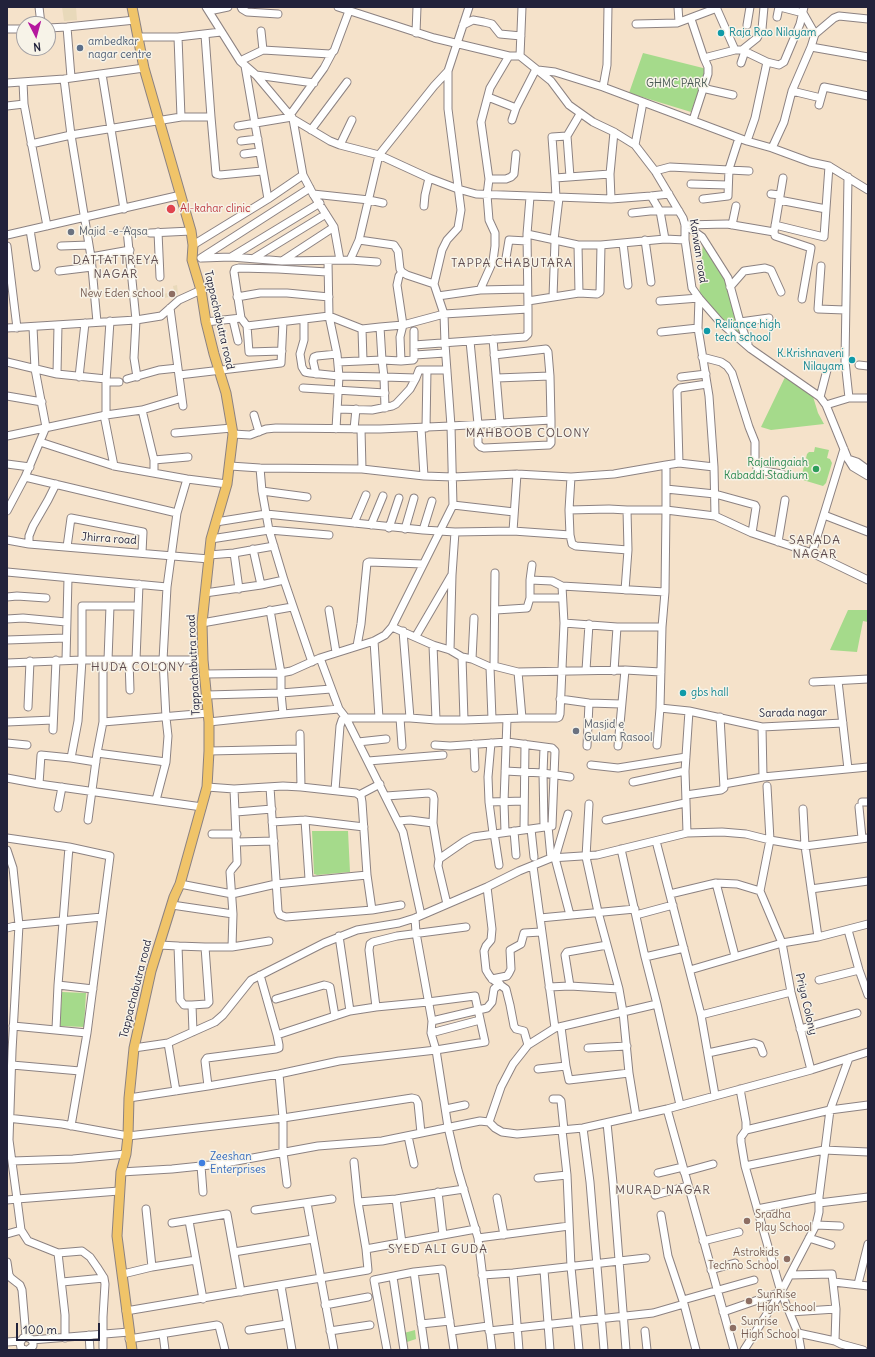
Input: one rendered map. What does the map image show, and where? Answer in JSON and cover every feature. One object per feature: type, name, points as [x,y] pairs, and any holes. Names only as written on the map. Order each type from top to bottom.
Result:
[{"type":"main road","name":"Tappachabutra road","points":[[132,7],[144,68],[158,121],[191,231],[197,259],[206,322],[218,370],[226,392],[233,431],[228,484],[211,539],[202,622],[203,660],[208,718],[209,751],[207,787],[180,884],[151,971],[134,1048],[128,1098],[128,1136],[126,1154],[121,1172],[117,1236],[132,1350]]},
{"type":"street","points":[[228,7],[207,9],[242,63],[256,75],[292,117],[330,141],[340,145],[379,154],[429,178],[458,189],[486,195],[611,199],[669,194]]},
{"type":"street","points":[[241,7],[247,12],[278,14]]},
{"type":"street","points":[[338,7],[349,9],[416,32],[458,44],[510,56],[520,56],[522,7]]},
{"type":"street","points":[[416,32],[417,7]]},
{"type":"street","points":[[205,674],[281,673],[296,670],[320,658],[374,641],[385,635],[392,626],[453,506],[451,426],[445,353],[444,314],[434,284],[442,250],[447,240],[458,228],[461,210],[448,109],[448,71],[469,7]]},
{"type":"street","points":[[603,87],[607,65],[608,7]]},
{"type":"street","points":[[678,7],[680,22]]},
{"type":"street","points":[[636,24],[680,22],[691,19],[716,7],[740,50],[741,63]]},
{"type":"street","points":[[748,25],[750,7]]},
{"type":"street","points":[[704,58],[740,50],[757,38],[762,29],[764,7]]},
{"type":"street","points":[[776,17],[780,7],[804,10]]},
{"type":"street","points":[[340,260],[334,227],[311,191],[304,175],[292,117],[332,53],[349,9]]},
{"type":"street","points":[[740,50],[767,62],[778,65],[782,64],[800,24],[804,10]]},
{"type":"street","points":[[804,10],[815,34]]},
{"type":"street","points":[[772,148],[784,122],[792,91],[815,34],[834,18],[839,16],[868,19]]},
{"type":"street","points":[[691,19],[709,70],[693,120]]},
{"type":"street","points":[[56,28],[135,20]]},
{"type":"street","points":[[463,25],[473,20],[484,22],[492,24],[500,34],[521,36]]},
{"type":"street","points":[[67,27],[71,135],[91,257],[97,322]]},
{"type":"street","points":[[261,31],[263,50]]},
{"type":"street","points":[[138,37],[178,37],[221,32]]},
{"type":"street","points":[[205,35],[216,174],[220,175],[262,170]]},
{"type":"street","points":[[178,37],[181,117]]},
{"type":"street","points":[[811,47],[868,58]]},
{"type":"street","points":[[242,63],[263,50],[332,53]]},
{"type":"street","points":[[480,290],[493,261],[495,246],[495,233],[489,220],[486,195],[489,179],[481,122],[490,88],[496,76],[510,56]]},
{"type":"street","name":"Karwan road","points":[[520,56],[551,81],[569,105],[580,114],[635,145],[669,194],[685,225],[685,240],[692,288],[699,298],[720,322],[751,349],[820,397],[826,406],[848,459],[854,467],[868,476]]},
{"type":"street","points":[[747,141],[755,118],[767,62]]},
{"type":"street","points":[[242,63],[255,123],[268,199]]},
{"type":"street","points":[[7,83],[68,78],[144,68]]},
{"type":"street","points":[[512,120],[516,108],[536,69],[555,72],[603,87],[747,141],[772,148],[810,162],[829,166],[868,190]]},
{"type":"street","points":[[350,260],[359,240],[379,154],[448,71]]},
{"type":"street","points":[[102,74],[124,209]]},
{"type":"street","points":[[256,75],[314,82]]},
{"type":"street","points":[[23,82],[24,104],[47,226]]},
{"type":"street","points":[[311,130],[347,82]]},
{"type":"street","points":[[792,91],[820,102],[824,87],[868,96]]},
{"type":"street","points":[[702,88],[733,95]]},
{"type":"street","points":[[488,97],[516,108]]},
{"type":"street","points":[[635,145],[643,102]]},
{"type":"street","points":[[7,106],[24,104]]},
{"type":"street","points":[[570,177],[567,136],[580,114]]},
{"type":"street","points":[[31,144],[71,135],[181,117],[211,117]]},
{"type":"street","points":[[238,126],[292,117]]},
{"type":"street","points":[[340,145],[352,120]]},
{"type":"street","points":[[611,199],[610,174],[614,132]]},
{"type":"street","points":[[553,297],[554,240],[558,198],[552,137],[567,136]]},
{"type":"street","points":[[703,199],[727,196],[729,169],[739,138]]},
{"type":"street","points":[[241,141],[258,139]]},
{"type":"street","points":[[244,154],[260,152]]},
{"type":"street","points":[[489,179],[506,179],[511,177],[514,174],[516,154]]},
{"type":"street","points":[[685,225],[732,225],[775,228],[824,237],[829,166]]},
{"type":"street","points":[[654,171],[670,167],[749,171]]},
{"type":"street","points":[[555,178],[610,174]]},
{"type":"street","points":[[193,245],[304,175]]},
{"type":"street","points":[[848,177],[845,361],[849,398]]},
{"type":"street","points":[[424,206],[429,178]]},
{"type":"street","points":[[783,178],[774,236],[812,248],[802,299]]},
{"type":"street","points":[[691,184],[728,185]]},
{"type":"street","points":[[197,259],[311,191],[383,203]]},
{"type":"street","points":[[771,194],[780,198],[826,209]]},
{"type":"street","points":[[7,236],[181,195]]},
{"type":"street","points":[[651,196],[660,211],[665,238]]},
{"type":"street","points":[[414,345],[445,344],[527,336],[527,238],[530,197]]},
{"type":"street","points":[[231,257],[320,203]]},
{"type":"street","points":[[732,225],[736,206]]},
{"type":"street","points":[[632,213],[679,211]]},
{"type":"street","points":[[254,258],[326,214]]},
{"type":"street","points":[[685,225],[702,237],[728,278],[740,322],[749,346]]},
{"type":"street","points":[[282,261],[334,227]]},
{"type":"street","points":[[30,230],[36,267]]},
{"type":"street","points":[[127,230],[136,320],[134,358],[137,377]]},
{"type":"street","points":[[160,277],[154,233],[191,231]]},
{"type":"street","points":[[506,258],[509,240],[527,238],[554,240],[578,245],[601,245],[665,238],[685,240]]},
{"type":"street","points":[[359,240],[394,245],[398,251],[402,272],[399,276],[397,285],[403,325],[400,337],[401,361]]},
{"type":"street","points":[[645,240],[651,282]]},
{"type":"street","points":[[623,243],[628,286]]},
{"type":"street","points":[[61,246],[89,245]]},
{"type":"street","points":[[578,245],[579,293]]},
{"type":"street","points":[[528,301],[579,293],[598,294],[600,292],[601,245]]},
{"type":"street","points":[[7,246],[9,277],[17,328]]},
{"type":"street","points":[[91,257],[130,250]]},
{"type":"street","points":[[197,259],[231,257],[282,261],[350,260],[377,262]]},
{"type":"street","points":[[328,261],[329,316],[337,354],[339,376],[336,429]]},
{"type":"street","points":[[822,266],[818,309],[845,310]]},
{"type":"street","points":[[59,271],[92,267]]},
{"type":"street","points":[[730,287],[744,271],[765,268],[771,270],[781,292]]},
{"type":"street","points":[[282,351],[249,352],[247,326],[241,318],[237,297],[234,272],[235,269],[278,269],[328,272]]},
{"type":"street","points":[[402,272],[434,284]]},
{"type":"street","points":[[438,296],[480,290],[527,289]]},
{"type":"street","points":[[7,328],[136,320],[161,316],[179,300],[201,290]]},
{"type":"street","points":[[237,297],[260,293],[287,293],[329,297]]},
{"type":"street","points":[[660,301],[699,298],[698,328],[706,374],[714,467],[714,516]]},
{"type":"street","points":[[170,308],[183,406]]},
{"type":"street","points":[[247,326],[329,316],[362,329],[403,325],[444,314],[528,309]]},
{"type":"street","points":[[206,322],[241,318]]},
{"type":"street","points":[[740,322],[769,318]]},
{"type":"street","points":[[304,319],[304,340],[300,354],[302,367],[305,372],[339,376],[416,378]]},
{"type":"street","points":[[233,320],[238,341]]},
{"type":"street","points":[[110,321],[105,415],[114,466]]},
{"type":"street","points":[[127,379],[159,370],[218,370],[281,363],[283,322]]},
{"type":"street","points":[[79,377],[85,323]]},
{"type":"street","points":[[57,374],[58,325]]},
{"type":"street","points":[[7,511],[30,467],[46,427],[35,370],[33,327]]},
{"type":"street","points":[[380,327],[385,408]]},
{"type":"street","points":[[661,332],[698,328]]},
{"type":"street","points":[[362,329],[363,361]]},
{"type":"street","points":[[338,362],[414,360],[414,332]]},
{"type":"street","points":[[493,339],[500,423]]},
{"type":"street","points":[[470,341],[478,424],[478,444],[481,447],[549,445],[551,443],[551,420],[548,352],[546,349],[494,355]]},
{"type":"street","points":[[263,352],[264,365]]},
{"type":"street","points":[[414,355],[445,353]]},
{"type":"street","points":[[316,374],[313,361],[314,358],[317,356],[337,354]]},
{"type":"street","points":[[702,357],[721,362],[727,366],[732,373],[755,442],[755,459],[757,468],[764,471],[782,474]]},
{"type":"street","points":[[7,362],[35,370],[57,374],[119,382]]},
{"type":"street","points":[[859,365],[868,366]]},
{"type":"street","points":[[337,409],[372,410],[385,408],[396,404],[410,389],[420,370],[447,370]]},
{"type":"street","points":[[424,476],[424,428],[427,370]]},
{"type":"street","points":[[820,397],[827,370]]},
{"type":"street","points":[[681,377],[706,374]]},
{"type":"street","points":[[497,378],[550,376]]},
{"type":"street","points":[[679,463],[677,391],[680,388],[707,384]]},
{"type":"street","points":[[303,388],[384,393]]},
{"type":"street","points":[[7,396],[42,402]]},
{"type":"street","points":[[7,436],[105,415],[142,410],[182,398]]},
{"type":"street","points":[[826,406],[849,398],[868,398]]},
{"type":"street","points":[[356,409],[362,469]]},
{"type":"street","points":[[142,410],[154,460],[154,473]]},
{"type":"street","points":[[254,415],[259,432]]},
{"type":"street","points":[[175,433],[233,431],[250,435],[266,429],[276,428],[424,428],[551,420]]},
{"type":"street","points":[[40,442],[114,466],[186,479],[228,484]]},
{"type":"street","points":[[812,553],[844,448]]},
{"type":"street","points":[[154,460],[188,457]]},
{"type":"street","points":[[848,459],[857,462],[868,470]]},
{"type":"street","points":[[230,466],[260,468],[362,469],[424,476],[453,477],[517,474],[571,477],[614,474],[679,463],[714,467]]},
{"type":"street","points":[[7,464],[30,467]]},
{"type":"street","points":[[657,745],[665,592],[666,465]]},
{"type":"street","points":[[260,468],[262,491],[269,530],[292,607],[312,662]]},
{"type":"street","points":[[513,531],[517,474]]},
{"type":"street","points":[[25,477],[177,513]]},
{"type":"street","points":[[571,477],[570,535],[572,544],[576,546],[628,550]]},
{"type":"street","points":[[156,800],[166,762],[168,736],[163,660],[167,587],[177,513],[186,479]]},
{"type":"street","points":[[28,544],[33,526],[56,484]]},
{"type":"street","points":[[666,489],[715,494],[755,505],[756,507],[752,533]]},
{"type":"street","points":[[262,491],[307,497]]},
{"type":"street","points":[[354,523],[366,495]]},
{"type":"street","points":[[371,525],[383,496]]},
{"type":"street","points":[[390,528],[399,498]]},
{"type":"street","points":[[405,529],[414,498]]},
{"type":"street","points":[[778,542],[784,500]]},
{"type":"street","points":[[423,530],[432,501]]},
{"type":"street","points":[[453,506],[514,512]]},
{"type":"street","points":[[570,510],[609,508],[627,510],[666,510],[714,516],[752,533],[812,553],[868,580]]},
{"type":"street","points":[[625,590],[628,550],[627,510]]},
{"type":"street","points":[[216,522],[266,514],[390,528],[455,532],[513,531],[570,535]]},
{"type":"street","points":[[824,515],[868,532]]},
{"type":"street","points":[[67,547],[71,518],[143,532],[142,553]]},
{"type":"street","points":[[211,539],[269,530],[329,535]]},
{"type":"street","points":[[450,650],[452,574],[455,532]]},
{"type":"street","name":"Jhirra road","points":[[7,540],[28,544],[209,557],[274,546]]},
{"type":"street","points":[[253,549],[261,585]]},
{"type":"street","points":[[234,553],[239,588]]},
{"type":"street","points":[[357,646],[361,624],[367,563],[423,564]]},
{"type":"street","points":[[496,610],[527,608],[530,598],[532,565]]},
{"type":"street","points":[[7,572],[167,587]]},
{"type":"street","points":[[492,719],[492,667],[496,610],[495,573]]},
{"type":"street","points":[[416,636],[452,574]]},
{"type":"street","points":[[66,660],[68,578]]},
{"type":"street","points":[[205,593],[284,580]]},
{"type":"street","points":[[530,580],[552,582],[562,586],[665,592]]},
{"type":"street","points":[[130,690],[139,584]]},
{"type":"street","points":[[335,790],[340,726],[342,720],[346,718],[464,720],[557,718],[560,714],[564,623],[562,586]]},
{"type":"street","points":[[7,597],[17,596],[46,598]]},
{"type":"street","points":[[530,598],[562,598]]},
{"type":"street","points":[[71,758],[78,721],[82,660],[82,606],[137,606]]},
{"type":"street","points":[[88,820],[97,753],[103,722],[110,606]]},
{"type":"street","points":[[202,622],[292,607]]},
{"type":"street","points":[[270,610],[281,673],[283,714]]},
{"type":"street","points":[[329,610],[336,652]]},
{"type":"street","points":[[7,619],[23,618],[66,622]]},
{"type":"street","points":[[472,659],[474,618]]},
{"type":"street","points":[[564,623],[617,627],[662,627]]},
{"type":"street","points":[[586,670],[590,624]]},
{"type":"street","points":[[392,626],[433,645],[450,650],[462,657],[472,659],[492,667],[518,672],[586,670],[661,672]]},
{"type":"street","points":[[614,671],[617,627]]},
{"type":"street","points":[[403,631],[410,718]]},
{"type":"street","points":[[7,640],[66,638]]},
{"type":"street","points":[[374,641],[379,718]]},
{"type":"street","points":[[433,645],[436,720]]},
{"type":"street","points":[[462,657],[464,720]]},
{"type":"street","points":[[320,658],[338,709],[346,718],[386,796],[403,832],[409,854],[418,917],[416,933],[432,1021],[431,1033],[436,1050],[448,1127],[478,1238],[488,1329],[492,1350]]},
{"type":"street","points":[[7,662],[56,660],[203,660]]},
{"type":"street","points":[[54,730],[53,720],[56,660]]},
{"type":"street","points":[[28,707],[30,661]]},
{"type":"street","points":[[618,746],[625,670]]},
{"type":"street","points":[[518,672],[522,718]]},
{"type":"street","points":[[813,682],[868,679]]},
{"type":"street","points":[[838,681],[848,769]]},
{"type":"street","points":[[207,695],[281,693],[331,689]]},
{"type":"street","points":[[560,699],[589,703],[621,704]]},
{"type":"street","points":[[587,746],[589,703]]},
{"type":"street","name":"Sarada nagar","points":[[660,708],[689,711],[762,727],[843,723]]},
{"type":"street","points":[[103,722],[283,714],[338,709]]},
{"type":"street","points":[[688,833],[685,802],[685,771],[689,711]]},
{"type":"street","points":[[686,795],[721,790],[724,788],[720,717]]},
{"type":"street","points":[[400,718],[402,746]]},
{"type":"street","points":[[505,832],[504,802],[507,719]]},
{"type":"street","points":[[7,722],[53,720]]},
{"type":"street","points":[[762,727],[763,777]]},
{"type":"street","points":[[300,734],[301,787]]},
{"type":"street","points":[[358,742],[386,739]]},
{"type":"street","points":[[435,745],[450,746],[507,742],[552,748],[555,751],[552,826],[473,837],[439,859]]},
{"type":"street","points":[[7,743],[27,745]]},
{"type":"street","points":[[490,743],[488,777],[489,802],[499,865]]},
{"type":"street","points":[[474,744],[475,768]]},
{"type":"street","points":[[526,744],[524,801],[527,830],[534,856]]},
{"type":"street","points":[[544,748],[543,773],[546,826],[553,858],[570,915]]},
{"type":"street","points":[[209,751],[300,749]]},
{"type":"street","points":[[97,753],[166,762]]},
{"type":"street","points":[[39,784],[41,755],[96,762]]},
{"type":"street","points":[[368,761],[443,755]]},
{"type":"street","points":[[591,765],[618,768],[686,757]]},
{"type":"street","points":[[724,784],[763,777],[868,767]]},
{"type":"street","points":[[506,771],[543,773],[570,777]]},
{"type":"street","points":[[633,782],[685,771]]},
{"type":"street","points":[[7,778],[39,784],[202,807]]},
{"type":"street","points":[[360,796],[380,784]]},
{"type":"street","points":[[207,787],[234,789],[283,786],[356,793],[360,796],[362,802],[372,910]]},
{"type":"street","points":[[670,894],[716,883],[737,884],[760,891],[770,840],[767,786]]},
{"type":"street","points":[[58,808],[62,787]]},
{"type":"street","points":[[270,787],[278,911],[280,915],[286,916],[372,910],[401,905]]},
{"type":"street","points":[[232,947],[234,914],[230,872],[238,860],[234,789]]},
{"type":"street","points":[[386,796],[429,793],[433,796],[433,823],[439,859],[438,866],[447,904]]},
{"type":"street","points":[[489,802],[524,801]]},
{"type":"street","points":[[606,820],[685,802]]},
{"type":"street","points":[[134,1048],[168,1042],[214,1022],[223,1015],[250,980],[339,936],[356,930],[399,923],[418,917],[553,858],[586,856],[688,833],[722,832],[746,834],[805,846],[865,838],[863,803]]},
{"type":"street","points":[[589,804],[586,856],[598,912],[619,989],[623,1012],[629,1073],[636,1116]]},
{"type":"street","points":[[803,809],[805,846],[818,937]]},
{"type":"street","points":[[236,812],[272,810]]},
{"type":"street","points":[[553,858],[568,814]]},
{"type":"street","points":[[272,822],[305,820],[364,827]]},
{"type":"street","points":[[305,820],[309,880]]},
{"type":"street","points":[[398,821],[410,820],[433,823]]},
{"type":"street","points":[[514,831],[516,855]]},
{"type":"street","points":[[212,834],[237,834]]},
{"type":"street","points":[[7,838],[69,847],[110,856],[87,1032],[71,1126]]},
{"type":"street","points":[[237,842],[274,841]]},
{"type":"street","points":[[656,841],[701,1015],[715,1095]]},
{"type":"street","points":[[56,1029],[69,847]]},
{"type":"street","points":[[621,849],[645,957],[658,1004],[680,1106]]},
{"type":"street","points":[[7,850],[13,868],[19,925],[10,1009],[13,1026],[9,1051],[12,1065],[8,1118],[8,1141],[21,1230],[28,1241],[58,1253],[78,1251],[85,1253],[104,1278],[103,1348]]},
{"type":"street","points":[[533,866],[549,987],[569,1080],[629,1073]]},
{"type":"street","points":[[180,884],[232,894],[276,884],[368,875]]},
{"type":"street","points":[[812,890],[868,881]]},
{"type":"street","points":[[716,883],[735,956]]},
{"type":"street","points":[[487,887],[492,929],[491,940],[484,951],[486,970],[492,979],[500,984],[507,992],[514,1026],[516,1029],[524,1031],[528,1045]]},
{"type":"street","name":"Priya Colony","points":[[760,891],[782,943],[791,992],[811,1070]]},
{"type":"street","points":[[540,918],[598,912],[635,912],[673,905]]},
{"type":"street","points":[[172,906],[234,914]]},
{"type":"street","points":[[7,928],[19,925],[63,920],[102,918]]},
{"type":"street","points":[[690,970],[782,943],[818,937],[868,924]]},
{"type":"street","points":[[376,1007],[369,950],[370,944],[385,938],[466,927]]},
{"type":"street","points":[[848,930],[859,970],[868,995]]},
{"type":"street","points":[[492,979],[507,976],[510,973],[510,950],[521,944],[524,933],[541,932]]},
{"type":"street","points":[[339,936],[350,1011]]},
{"type":"street","points":[[159,946],[232,947],[269,942]]},
{"type":"street","points":[[570,986],[565,954],[567,952],[607,944]]},
{"type":"street","points":[[178,946],[180,1000],[184,1005],[207,1004],[209,1002],[205,947]]},
{"type":"street","points":[[645,957],[684,948]]},
{"type":"street","name":"Priya Colony","points":[[819,980],[859,970]]},
{"type":"street","points":[[208,1086],[206,1059],[279,1048],[277,1035],[260,975]]},
{"type":"street","points":[[432,1021],[487,1008],[492,1002],[494,989],[500,984]]},
{"type":"street","points":[[58,985],[93,989]]},
{"type":"street","points":[[276,999],[324,985],[328,986],[330,987],[335,1016]]},
{"type":"street","points":[[549,987],[570,986],[619,989]]},
{"type":"street","points":[[701,1015],[791,992]]},
{"type":"street","points":[[128,1098],[278,1074],[339,1061],[436,1050],[485,1042],[475,996],[350,1011],[277,1035]]},
{"type":"street","points":[[489,1122],[501,1087],[513,1064],[528,1045],[558,1027],[658,1004]]},
{"type":"street","points":[[192,1005],[194,1032]]},
{"type":"street","points":[[800,1029],[857,1014]]},
{"type":"street","points":[[431,1033],[480,1020]]},
{"type":"street","points":[[13,1026],[87,1032]]},
{"type":"street","points":[[168,1042],[176,1091]]},
{"type":"street","points":[[708,1053],[754,1043],[760,1045],[763,1053]]},
{"type":"street","points":[[588,1048],[627,1046]]},
{"type":"street","points":[[121,1172],[220,1164],[318,1146],[382,1141],[480,1122],[489,1122],[502,1132],[517,1134],[583,1128],[680,1106],[715,1095],[811,1070],[868,1052]]},
{"type":"street","points":[[744,1350],[781,1292],[816,1225],[819,1212],[824,1150],[830,1110],[849,1058]]},
{"type":"street","points":[[12,1065],[80,1071]]},
{"type":"street","points":[[538,1069],[566,1066]]},
{"type":"street","points":[[278,1074],[283,1118],[283,1152],[287,1184]]},
{"type":"street","points":[[740,1089],[746,1122],[746,1130],[741,1137],[745,1166],[781,1292],[798,1333],[801,1350]]},
{"type":"street","points":[[8,1118],[71,1126],[128,1136],[283,1118],[412,1098],[416,1099],[418,1103],[421,1133]]},
{"type":"street","points":[[553,1099],[559,1099],[561,1101],[567,1175],[571,1267],[579,1350]]},
{"type":"street","points":[[446,1109],[465,1105]]},
{"type":"street","points":[[746,1130],[830,1110],[868,1105]]},
{"type":"street","points":[[667,1109],[734,1350]]},
{"type":"street","points":[[607,1123],[626,1350]]},
{"type":"street","points":[[583,1128],[590,1182],[604,1350]]},
{"type":"street","points":[[408,1136],[414,1164]]},
{"type":"street","points":[[745,1166],[824,1150],[868,1152]]},
{"type":"street","points":[[12,1161],[73,1159],[126,1154]]},
{"type":"street","points":[[126,1311],[281,1286],[368,1270],[354,1162]]},
{"type":"street","points":[[658,1173],[713,1164]]},
{"type":"street","points":[[201,1166],[203,1192]]},
{"type":"street","points":[[538,1178],[567,1175]]},
{"type":"street","points":[[655,1195],[688,1186]]},
{"type":"street","points":[[358,1202],[396,1199],[464,1189]]},
{"type":"street","points":[[7,1200],[119,1191]]},
{"type":"street","points":[[438,1192],[443,1235]]},
{"type":"street","points":[[757,1209],[819,1200],[868,1197]]},
{"type":"street","points":[[497,1198],[504,1235]]},
{"type":"street","points":[[255,1210],[332,1199]]},
{"type":"street","points":[[396,1199],[402,1243]]},
{"type":"street","points":[[307,1203],[334,1350]]},
{"type":"street","points":[[146,1209],[152,1267]]},
{"type":"street","points":[[172,1223],[227,1214],[241,1292]]},
{"type":"street","points":[[661,1215],[668,1256],[683,1302],[696,1350]]},
{"type":"street","points":[[190,1221],[203,1299]]},
{"type":"street","points":[[816,1225],[840,1226]]},
{"type":"street","points":[[478,1238],[569,1226]]},
{"type":"street","points":[[366,1249],[476,1229]]},
{"type":"street","points":[[7,1234],[21,1230]]},
{"type":"street","points":[[703,1241],[739,1232]]},
{"type":"street","points":[[234,1252],[313,1238]]},
{"type":"street","points":[[809,1238],[831,1245]]},
{"type":"street","points":[[858,1284],[867,1255],[868,1244]]},
{"type":"street","points":[[58,1253],[62,1282],[65,1338]]},
{"type":"street","points":[[482,1275],[544,1270],[646,1258]]},
{"type":"street","points":[[123,1274],[152,1267],[196,1260]]},
{"type":"street","points":[[7,1262],[10,1275],[20,1285],[22,1290],[26,1339],[33,1346],[28,1350]]},
{"type":"street","points":[[711,1270],[735,1263]]},
{"type":"street","points":[[387,1350],[374,1280],[414,1272],[442,1269],[454,1350]]},
{"type":"street","points":[[544,1270],[550,1350]]},
{"type":"street","points":[[414,1272],[425,1350]]},
{"type":"street","points":[[513,1273],[519,1350]]},
{"type":"street","points":[[790,1275],[832,1274],[836,1310],[836,1341]]},
{"type":"street","points":[[393,1276],[404,1350]]},
{"type":"street","points":[[62,1282],[104,1278]]},
{"type":"street","points":[[452,1331],[517,1328],[623,1315],[653,1313],[717,1290],[754,1280]]},
{"type":"street","points":[[834,1282],[868,1286]]},
{"type":"street","points":[[281,1286],[292,1350]]},
{"type":"street","points":[[723,1312],[781,1292]]},
{"type":"street","points":[[325,1305],[368,1297]]},
{"type":"street","points":[[790,1312],[836,1310]]},
{"type":"street","points":[[421,1324],[450,1321]]},
{"type":"street","points":[[249,1330],[287,1324]]},
{"type":"street","points":[[7,1342],[26,1339],[65,1338],[103,1334],[163,1334],[219,1326],[225,1350]]},
{"type":"street","points":[[330,1331],[370,1326]]},
{"type":"street","points":[[645,1331],[647,1350]]},
{"type":"street","points":[[798,1333],[836,1341],[841,1344],[863,1350]]},
{"type":"street","points":[[163,1334],[165,1350]]},
{"type":"street","points":[[89,1335],[90,1350]]},
{"type":"street","points":[[25,1350],[20,1346],[26,1339]]},
{"type":"shaded area","points":[[62,7],[76,7],[77,20],[64,21]]},
{"type":"shaded area","points":[[177,285],[178,294],[165,298],[164,294],[174,291],[173,286]]},
{"type":"green space","name":"GHMC PARK","points":[[643,53],[707,69],[691,112],[629,93]]},
{"type":"green space","points":[[703,241],[733,290],[743,341],[699,298]]},
{"type":"green space","points":[[787,373],[811,390],[818,413],[824,424],[771,430],[761,427]]},
{"type":"green space","name":"Rajalingaiah Kabaddi Stadium","points":[[815,447],[829,450],[827,458],[830,459],[832,463],[826,483],[823,486],[801,478],[807,454],[809,452],[814,452]]},
{"type":"green space","points":[[848,610],[868,610],[868,622],[863,621],[857,652],[830,650]]},
{"type":"green space","points":[[312,831],[348,831],[350,872],[314,874]]},
{"type":"green space","points":[[62,992],[86,993],[84,1027],[60,1026]]},
{"type":"green space","points":[[415,1330],[416,1339],[404,1343],[404,1333]]},
{"type":"place","name":"Raja Rao Nilayam","points":[[721,33]]},
{"type":"place","name":"ambedkar nagar centre","points":[[80,48]]},
{"type":"place","name":"Al-kahar clinic","points":[[171,209]]},
{"type":"place","name":"Majid -e-Aqsa","points":[[71,232]]},
{"type":"place","name":"New Eden school","points":[[172,294]]},
{"type":"place","name":"Reliance high tech school","points":[[707,331]]},
{"type":"place","name":"K.Krishnaveni Nilayam","points":[[852,360]]},
{"type":"place","name":"Rajalingaiah Kabaddi Stadium","points":[[816,469]]},
{"type":"place","name":"gbs hall","points":[[683,693]]},
{"type":"place","name":"Masjid e Gulam Rasool","points":[[576,731]]},
{"type":"place","name":"Zeeshan Enterprises","points":[[202,1163]]},
{"type":"place","name":"Sradha Play School","points":[[747,1221]]},
{"type":"place","name":"Astrokids Techno School","points":[[787,1259]]},
{"type":"place","name":"SunRise High School","points":[[749,1301]]},
{"type":"place","name":"Sunrise High School","points":[[733,1328]]},
{"type":"district","name":"TAPPA CHABUTARA","points":[[512,264]]},
{"type":"district","name":"DATTATTREYA NAGAR","points":[[116,268]]},
{"type":"district","name":"MAHBOOB COLONY","points":[[528,434]]},
{"type":"district","name":"SARADA NAGAR","points":[[815,548]]},
{"type":"district","name":"HUDA COLONY","points":[[138,668]]},
{"type":"district","name":"MURAD NAGAR","points":[[663,1191]]},
{"type":"district","name":"SYED ALI GUDA","points":[[438,1250]]}]
